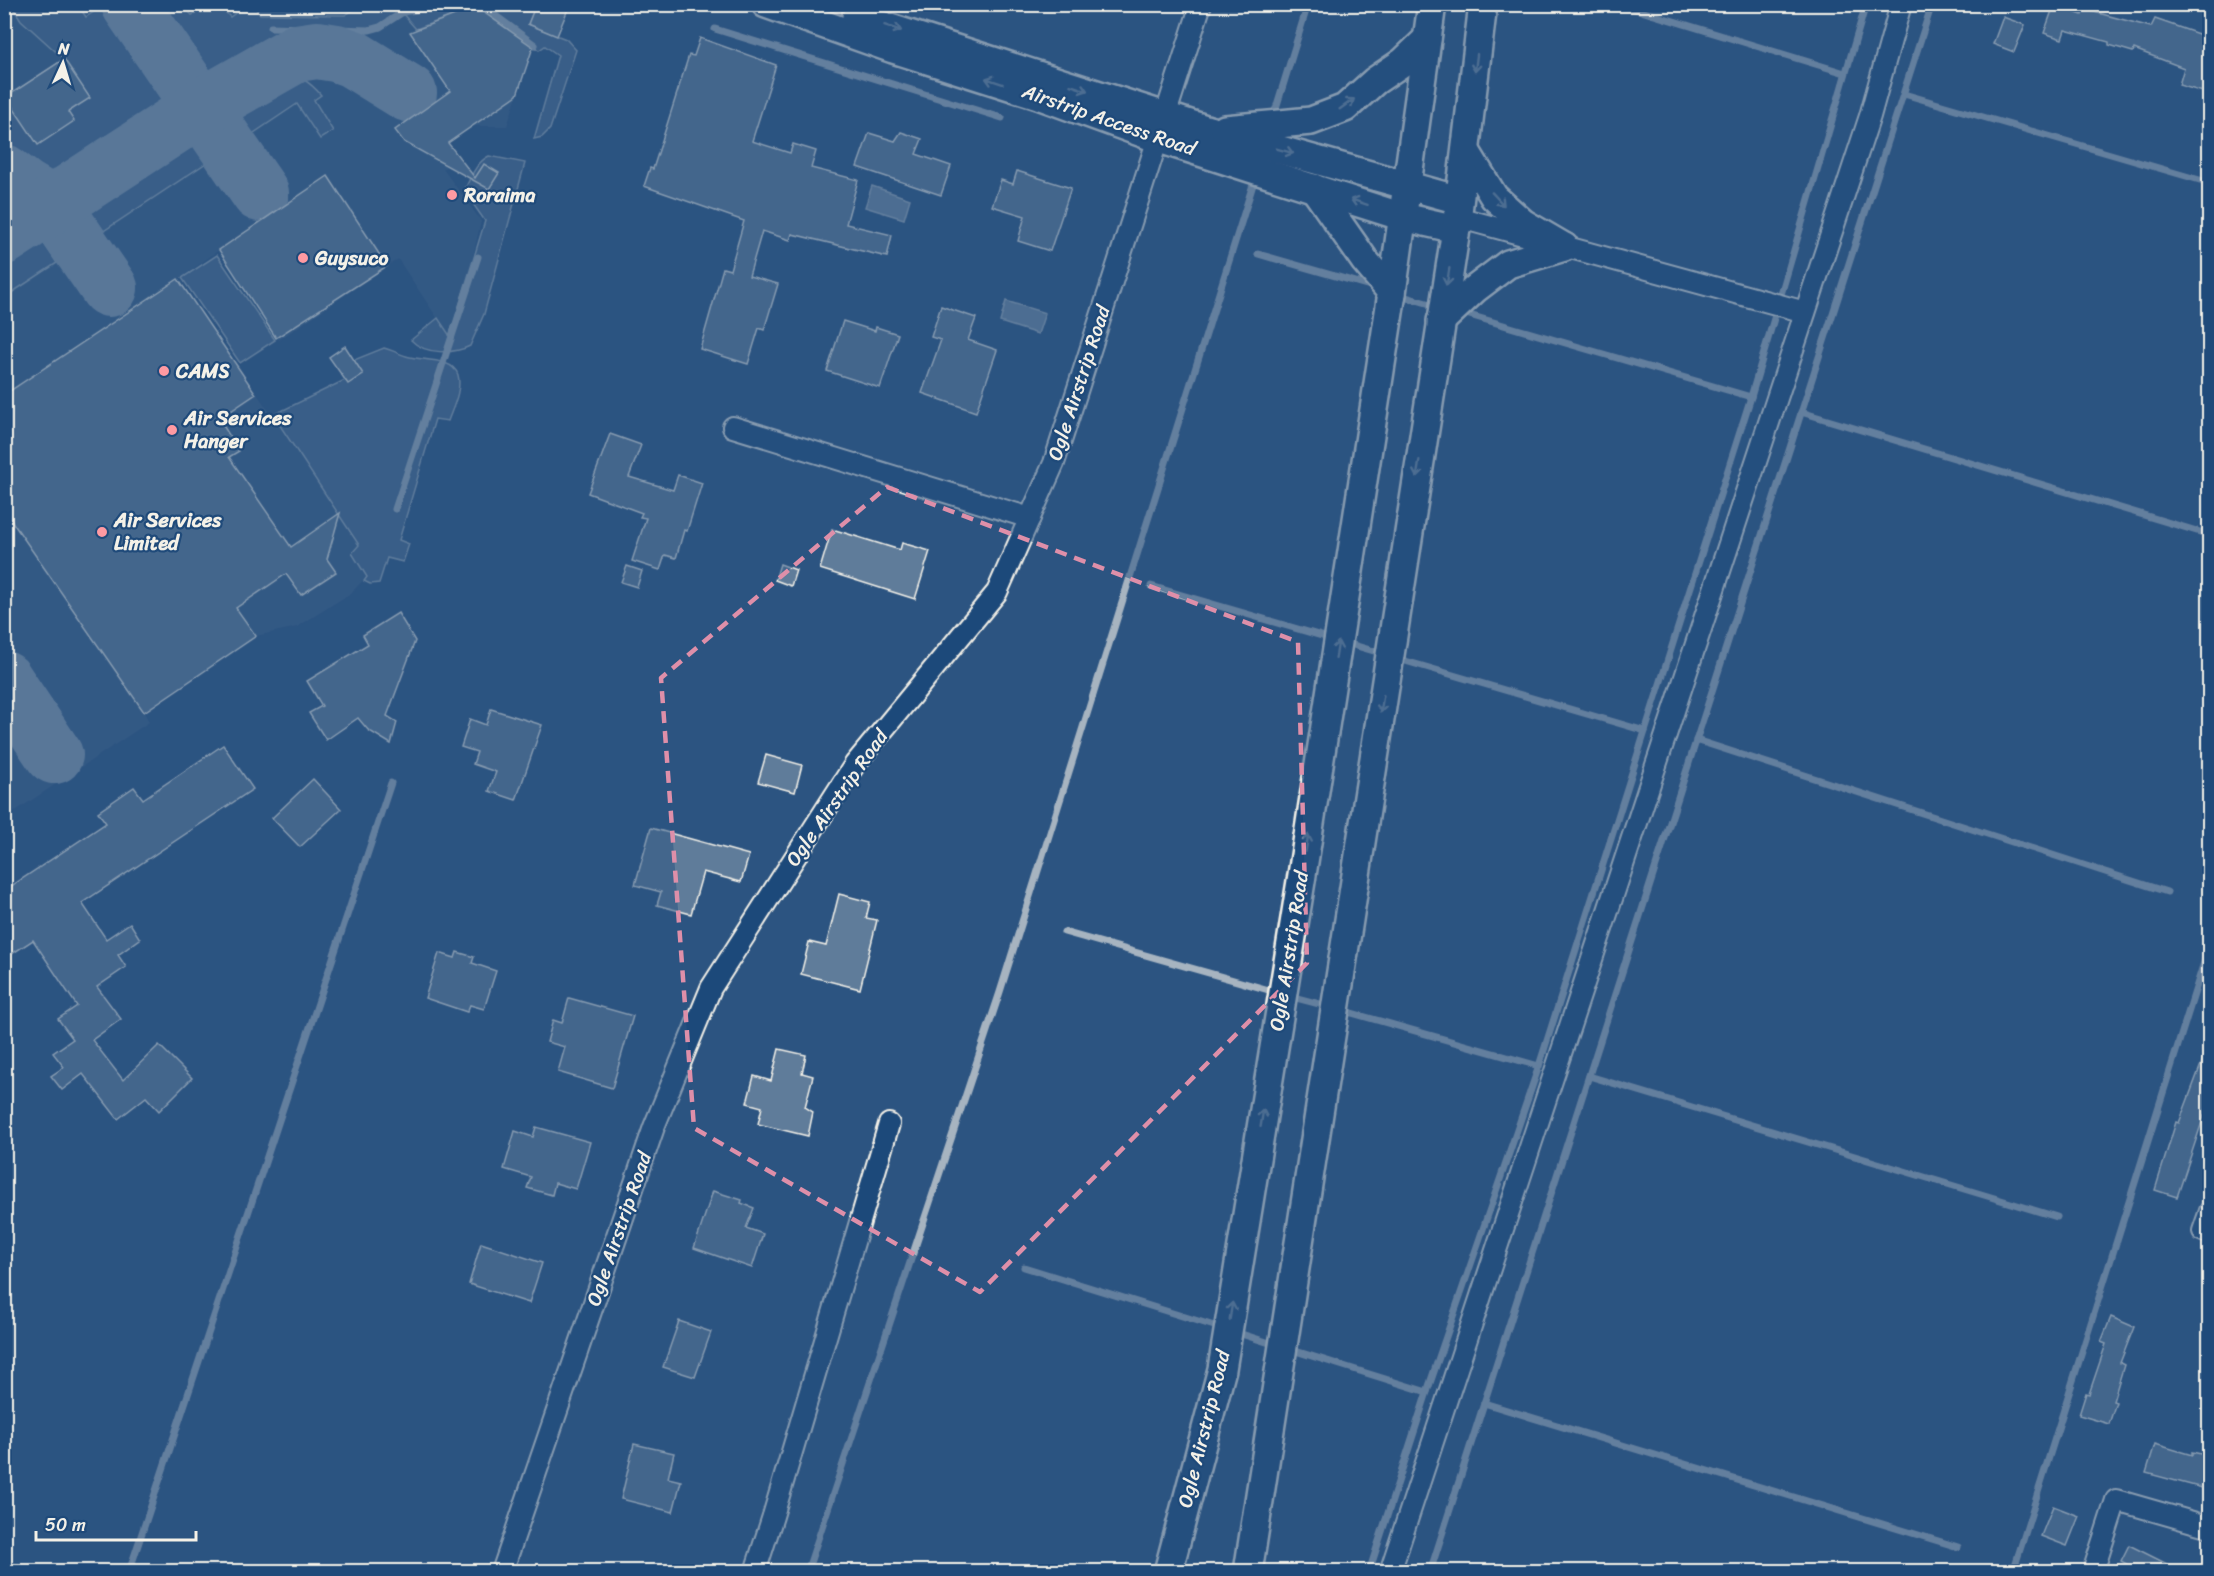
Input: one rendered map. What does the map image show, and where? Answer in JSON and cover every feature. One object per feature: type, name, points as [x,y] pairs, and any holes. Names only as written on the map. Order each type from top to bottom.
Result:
[{"type":"street","name":"Airstrip Access Road","points":[[765,4],[893,49],[1038,95],[1163,127],[1209,130],[1407,185],[1457,215]]},
{"type":"street","name":"Airstrip Access Road","points":[[818,4],[1163,127],[1314,188],[1403,217],[1457,215]]},
{"type":"street","name":"Ogle Airstrip Road","points":[[502,1572],[654,1127],[711,988],[855,764],[997,592],[1030,518],[1054,463],[1201,4]]},
{"type":"street","name":"Ogle Airstrip Road","points":[[1167,1572],[1222,1369],[1302,875],[1392,293],[1432,4]]},
{"type":"street","points":[[1248,1572],[1457,215],[1483,4]]},
{"type":"street","points":[[1390,1572],[1870,116],[1901,4]]},
{"type":"street","points":[[1209,130],[1311,121],[1345,108],[1375,81],[1403,62],[1427,39]]},
{"type":"street","points":[[1466,151],[1494,196],[1523,223],[1564,247]]},
{"type":"street","points":[[1314,188],[1365,261],[1392,293]]},
{"type":"street","points":[[1457,215],[1564,247],[1805,312]]},
{"type":"street","points":[[1441,321],[1475,289],[1508,264],[1564,247]]},
{"type":"street","points":[[733,427],[1030,518]]},
{"type":"street","points":[[755,1572],[889,1124]]},
{"type":"street","points":[[2210,1211],[2203,1231],[2210,1233]]},
{"type":"street","points":[[2093,1572],[2116,1500],[2210,1527]]},
{"type":"highlighted area","points":[[887,487],[1298,642],[1307,963],[980,1292],[694,1128],[661,678]]},
{"type":"shaded area","points":[[248,4],[253,5],[260,14],[345,15],[362,5],[536,5],[528,24],[566,39],[576,50],[550,129],[542,137],[534,139],[558,55],[545,46],[539,50],[476,7],[416,29],[402,13],[365,34],[373,49],[364,53],[335,42],[287,40],[273,43],[198,83],[189,77],[141,5],[182,5],[192,15],[210,5],[219,5],[230,17]]},
{"type":"shaded area","points":[[5,5],[490,5],[539,50],[533,47],[507,126],[474,126],[449,143],[459,157],[443,169],[481,221],[469,273],[450,337],[398,259],[279,340],[219,250],[179,279],[342,519],[358,545],[351,553],[366,577],[351,593],[297,627],[256,636],[144,712],[149,722],[5,818]]},
{"type":"shaded area","points":[[11,5],[78,5],[86,17],[104,5],[108,5],[167,91],[168,102],[160,117],[54,183],[45,186],[31,182],[5,152],[4,83],[13,93],[64,59],[21,20]]},
{"type":"shaded area","points":[[282,74],[299,78],[317,90],[321,95],[314,100],[333,131],[320,139],[297,104],[236,145],[212,111],[260,80]]},
{"type":"shaded area","points":[[187,130],[206,163],[102,232],[95,234],[86,232],[74,210],[76,199]]},
{"type":"shaded area","points":[[489,156],[525,163],[484,314],[470,346],[456,351],[432,351],[411,340],[438,318],[450,336],[485,221],[464,191],[477,167]]},
{"type":"shaded area","points":[[872,186],[910,199],[904,219],[865,207]]},
{"type":"shaded area","points":[[4,190],[14,199],[15,205],[14,212],[5,218]]},
{"type":"shaded area","points":[[34,229],[57,263],[5,297],[5,248]]},
{"type":"shaded area","points":[[217,255],[275,340],[240,363],[182,278]]},
{"type":"shaded area","points":[[1006,301],[1045,313],[1038,334],[1000,322]]},
{"type":"shaded area","points":[[384,348],[412,358],[450,365],[458,375],[459,387],[448,421],[435,419],[399,540],[409,544],[403,562],[387,558],[379,583],[370,584],[364,581],[367,577],[352,553],[359,545],[273,415],[345,380],[348,383],[363,374],[354,360]]},
{"type":"building","points":[[536,4],[570,4],[557,36],[528,24]]},
{"type":"building","points":[[2054,5],[2082,15],[2083,9],[2151,27],[2155,19],[2210,38],[2210,94],[2179,85],[2184,68],[2134,49],[2133,52],[2109,45],[2109,42],[2065,30],[2062,39],[2044,33]]},
{"type":"building","points":[[476,7],[533,47],[517,95],[448,143],[475,178],[484,164],[499,173],[489,189],[404,142],[395,130],[450,91],[410,32]]},
{"type":"building","points":[[2003,17],[2025,25],[2014,52],[1993,44]]},
{"type":"building","points":[[700,38],[776,65],[752,141],[790,153],[793,144],[816,151],[811,168],[858,180],[846,224],[892,235],[887,257],[792,234],[790,240],[762,231],[749,276],[778,284],[764,330],[759,328],[748,364],[700,349],[723,268],[730,270],[744,221],[644,186],[650,168],[653,169],[689,55],[694,56]]},
{"type":"building","points":[[64,59],[90,98],[68,112],[74,121],[38,145],[6,97]]},
{"type":"building","points":[[901,132],[922,139],[916,154],[951,166],[941,195],[857,167],[869,133],[895,141]]},
{"type":"building","points":[[1017,171],[1071,188],[1050,251],[1018,241],[1025,216],[992,206],[1001,180],[1013,184]]},
{"type":"building","name":"Guysuco","points":[[328,176],[387,266],[276,338],[219,250]]},
{"type":"building","points":[[178,279],[256,394],[219,419],[239,451],[229,457],[291,547],[340,513],[327,559],[336,572],[301,595],[286,574],[236,608],[256,636],[144,712],[4,510],[4,395]]},
{"type":"building","points":[[941,306],[976,318],[968,340],[997,350],[976,412],[922,393],[941,340],[931,337]]},
{"type":"building","points":[[843,321],[875,331],[876,327],[898,334],[880,388],[827,371]]},
{"type":"building","points":[[345,346],[363,374],[348,384],[329,357]]},
{"type":"building","points":[[610,434],[641,445],[629,477],[673,490],[678,475],[702,483],[676,558],[665,555],[660,570],[632,561],[646,518],[640,517],[642,513],[588,493]]},
{"type":"building","points":[[832,529],[900,550],[902,543],[930,551],[915,599],[820,569]]},
{"type":"building","points":[[780,564],[796,570],[791,586],[775,580]]},
{"type":"building","points":[[627,566],[642,571],[637,587],[621,582]]},
{"type":"building","points":[[398,613],[415,641],[387,716],[397,722],[391,744],[368,730],[358,718],[326,740],[309,713],[322,706],[307,681],[368,644],[363,635]]},
{"type":"building","points":[[491,709],[542,725],[516,800],[489,791],[496,772],[473,764],[477,752],[461,747],[470,719],[486,725]]},
{"type":"building","points":[[223,745],[253,789],[82,903],[106,939],[130,923],[140,939],[118,955],[126,967],[97,987],[121,1019],[92,1040],[123,1080],[159,1045],[192,1078],[159,1111],[146,1097],[118,1119],[83,1074],[62,1090],[51,1076],[64,1067],[53,1053],[73,1039],[58,1019],[77,1006],[33,940],[4,959],[4,891],[106,823],[98,812],[134,787],[143,799]]},
{"type":"building","points":[[766,755],[802,765],[795,792],[758,782]]},
{"type":"building","points":[[313,779],[341,809],[300,847],[272,818]]},
{"type":"building","points":[[651,828],[749,855],[741,882],[703,872],[691,914],[657,905],[661,892],[635,885]]},
{"type":"building","points":[[839,894],[870,902],[866,918],[877,920],[860,989],[801,974],[809,942],[826,946]]},
{"type":"building","points":[[457,952],[474,957],[472,963],[496,971],[484,1009],[470,1005],[467,1012],[425,998],[439,953],[455,958]]},
{"type":"building","points":[[569,998],[633,1016],[612,1088],[558,1072],[565,1047],[547,1042],[553,1020],[562,1023]]},
{"type":"building","points":[[2208,1046],[2210,1047],[2210,1098],[2177,1197],[2155,1190],[2176,1122],[2179,1123]]},
{"type":"building","points":[[779,1049],[806,1055],[802,1073],[813,1076],[805,1107],[813,1112],[808,1136],[758,1124],[762,1107],[747,1103],[754,1076],[771,1081]]},
{"type":"building","points":[[536,1127],[590,1142],[576,1189],[555,1183],[552,1195],[527,1188],[531,1177],[504,1169],[515,1131],[533,1137]]},
{"type":"building","points":[[713,1191],[742,1200],[741,1203],[754,1208],[746,1228],[763,1234],[752,1268],[694,1248]]},
{"type":"building","points":[[481,1243],[542,1263],[529,1303],[469,1284]]},
{"type":"building","points":[[2111,1317],[2134,1327],[2120,1363],[2124,1365],[2109,1424],[2079,1415],[2086,1393],[2089,1394],[2106,1344],[2101,1342]]},
{"type":"building","points":[[679,1321],[711,1332],[695,1377],[663,1367]]},
{"type":"building","points":[[634,1444],[674,1453],[668,1478],[681,1481],[673,1512],[621,1499]]},
{"type":"building","points":[[2155,1444],[2192,1455],[2192,1452],[2210,1456],[2210,1490],[2146,1473]]},
{"type":"building","points":[[2053,1506],[2079,1516],[2067,1546],[2041,1536]]},
{"type":"building","points":[[2129,1545],[2183,1572],[2141,1572],[2121,1561]]},
{"type":"waterway","points":[[271,27],[369,30],[380,27],[403,12],[451,4]]},
{"type":"waterway","points":[[480,4],[535,45]]},
{"type":"waterway","points":[[1273,118],[1308,4]]},
{"type":"waterway","points":[[1618,4],[1845,73]]},
{"type":"waterway","points":[[1369,1572],[1427,1392],[1539,1066],[1751,397],[1866,4]]},
{"type":"waterway","points":[[1430,1572],[1932,4]]},
{"type":"waterway","points":[[715,29],[1002,118]]},
{"type":"waterway","points":[[1904,94],[2210,183]]},
{"type":"waterway","points":[[807,1572],[1000,992],[1256,175]]},
{"type":"waterway","points":[[1258,254],[1377,288]]},
{"type":"waterway","points":[[395,509],[478,257]]},
{"type":"waterway","points":[[1396,294],[1437,306]]},
{"type":"waterway","points":[[1459,312],[1751,397]]},
{"type":"waterway","points":[[1801,412],[2210,535]]},
{"type":"waterway","points":[[1151,586],[1332,639]]},
{"type":"waterway","points":[[1343,642],[1384,654]]},
{"type":"waterway","points":[[1395,658],[1645,731]]},
{"type":"waterway","points":[[1696,740],[2167,892]]},
{"type":"waterway","points":[[129,1572],[391,783]]},
{"type":"waterway","points":[[1064,932],[1279,993]]},
{"type":"waterway","points":[[2013,1572],[2210,943]]},
{"type":"waterway","points":[[1289,996],[1331,1007]]},
{"type":"waterway","points":[[1341,1010],[1539,1066]]},
{"type":"waterway","points":[[1589,1076],[2057,1217]]},
{"type":"waterway","points":[[1024,1267],[1224,1329]]},
{"type":"waterway","points":[[1235,1332],[1279,1346]]},
{"type":"waterway","points":[[1289,1349],[1427,1392]]},
{"type":"waterway","points":[[1484,1403],[1958,1547]]},
{"type":"taxiway","points":[[130,4],[260,193]]},
{"type":"taxiway","points":[[4,236],[202,107],[297,53],[317,50],[353,59],[408,93]]},
{"type":"taxiway","points":[[4,173],[52,205],[109,288]]},
{"type":"taxiway","points":[[4,680],[54,755]]},
{"type":"place","name":"Roraima","points":[[452,195]]},
{"type":"place","name":"Guysuco","points":[[303,258]]},
{"type":"place","name":"CAMS","points":[[164,371]]},
{"type":"place","name":"Air Services Hanger","points":[[172,430]]},
{"type":"place","name":"Air Services Limited","points":[[102,532]]}]
